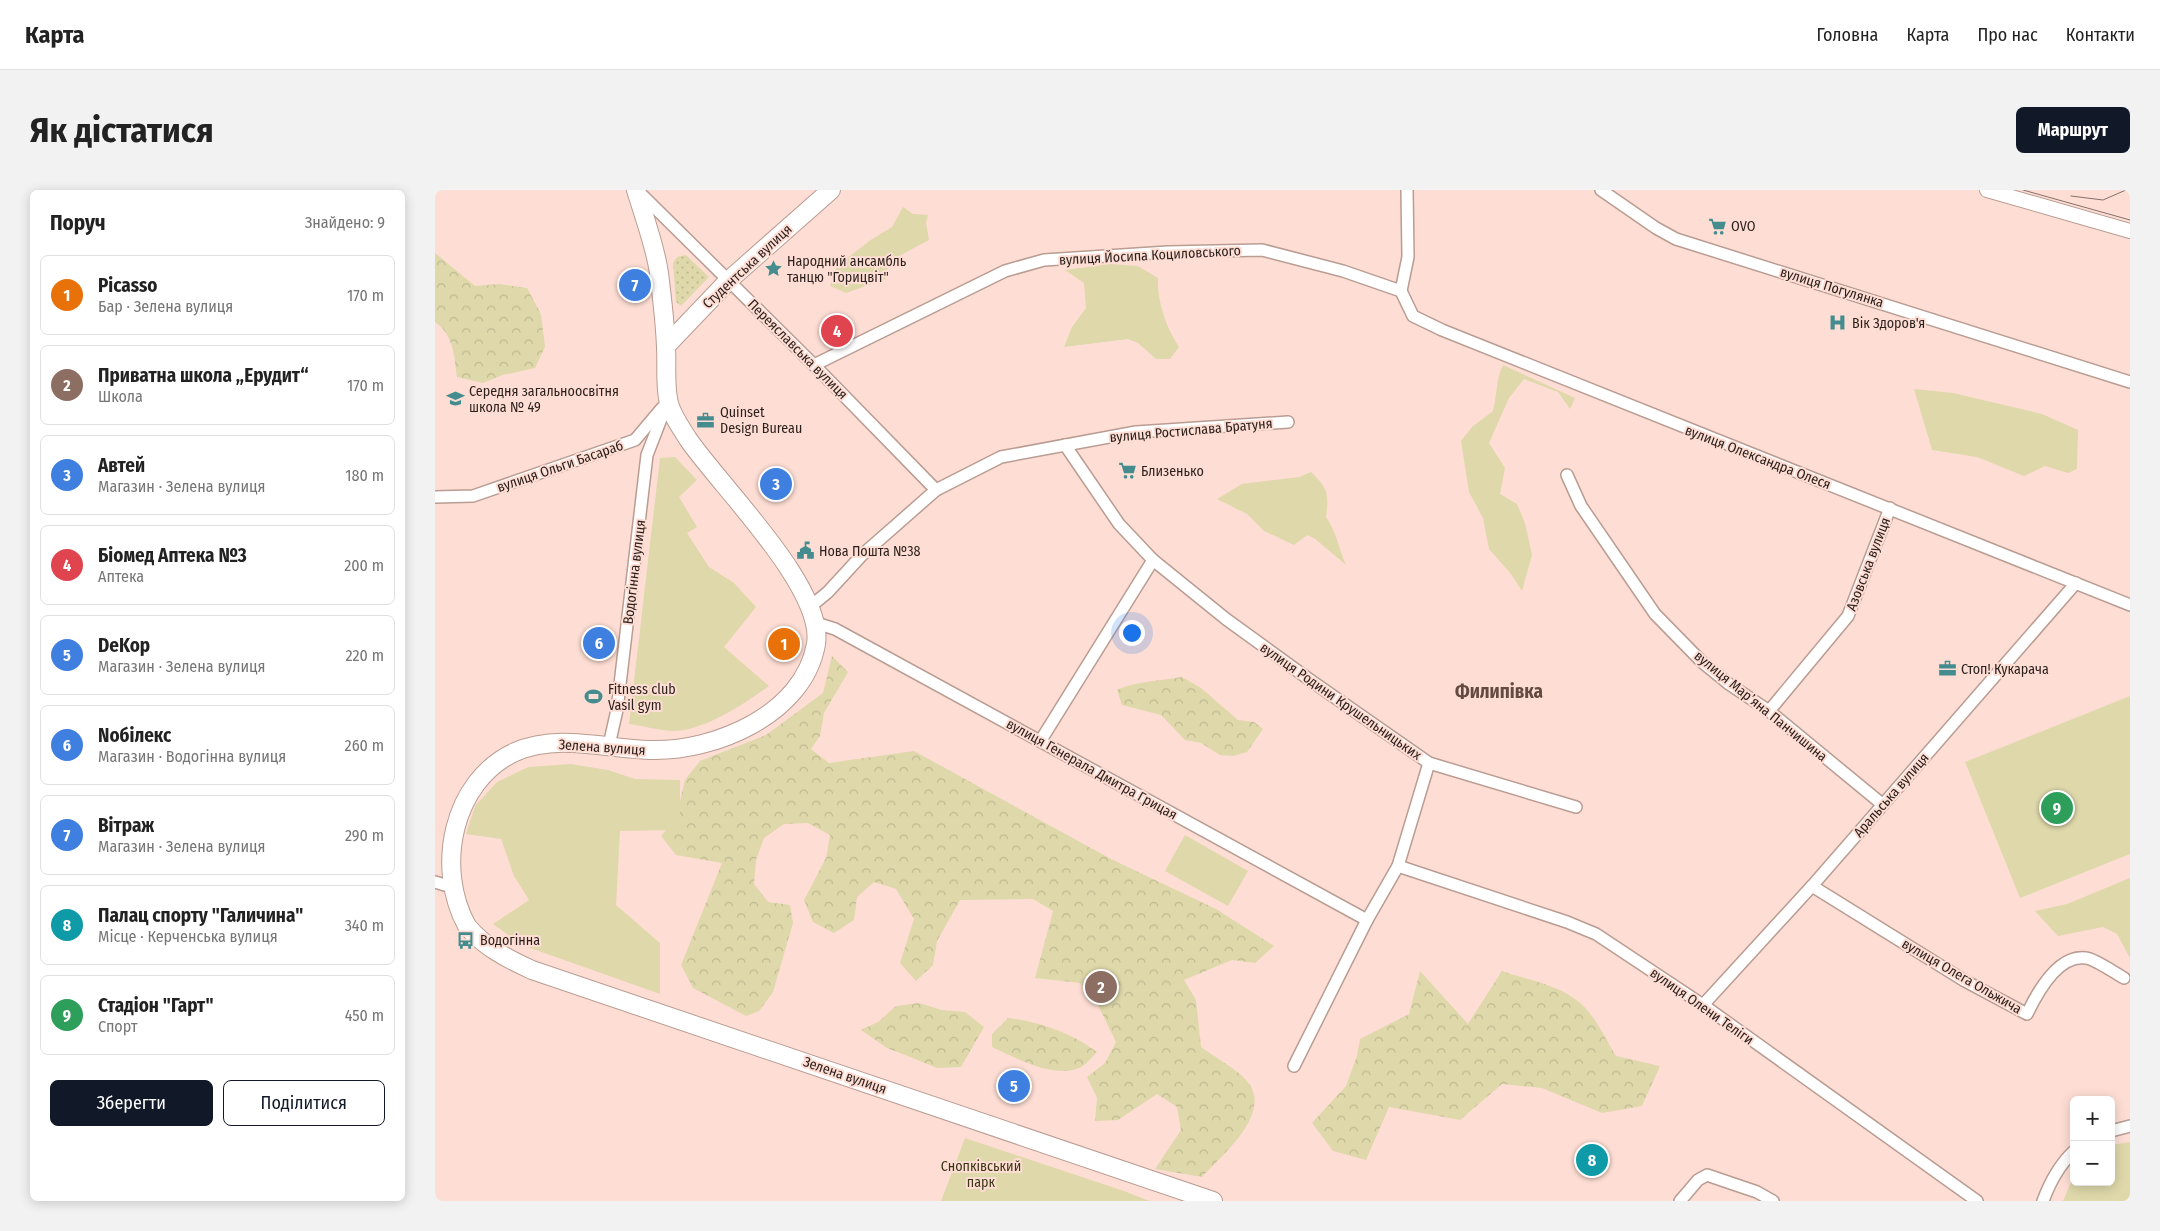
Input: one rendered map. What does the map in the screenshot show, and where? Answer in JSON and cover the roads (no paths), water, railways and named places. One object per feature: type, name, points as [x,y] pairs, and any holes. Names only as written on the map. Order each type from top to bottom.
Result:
[{"type":"main road","points":[[636,190],[659,269],[666,346],[668,401],[688,438],[794,574],[813,615]]},
{"type":"main road","name":"Студентська вулиця","points":[[666,346],[728,281],[831,190]]},
{"type":"main road","name":"Зелена вулиця","points":[[813,615],[816,643],[807,671],[792,693],[765,716],[730,734],[690,747],[651,750],[582,742],[551,743],[518,751],[495,763],[475,781],[461,802],[451,824],[441,884],[468,928],[506,958],[532,970],[1213,1201]]},
{"type":"street","name":"Переяславська вулиця","points":[[636,190],[815,365],[936,490]]},
{"type":"street","points":[[1401,291],[1408,257],[1407,190]]},
{"type":"street","name":"вулиця Погулянка","points":[[1601,190],[1655,228],[1676,239],[2130,382]]},
{"type":"street","points":[[1987,190],[2130,231]]},
{"type":"street","name":"вулиця Йосипа Коциловського","points":[[815,365],[1005,271],[1044,260],[1168,252],[1262,250],[1343,271],[1401,291]]},
{"type":"street","name":"вулиця Олександра Олеся","points":[[1401,291],[1413,316],[1436,327],[1616,401],[1890,508],[2130,605]]},
{"type":"street","name":"вулиця Ольги Басараб","points":[[435,497],[473,496],[635,440],[668,401]]},
{"type":"street","name":"Водогінна вулиця","points":[[609,745],[617,710],[647,455],[668,401]]},
{"type":"street","name":"вулиця Ростислава Братуня","points":[[813,615],[828,592],[862,555],[936,490],[1001,457],[1136,432],[1288,422]]},
{"type":"street","name":"вулиця Родини Крушельницьких","points":[[1065,444],[1119,524],[1153,560],[1225,619],[1429,763],[1398,866],[1367,920],[1294,1066]]},
{"type":"street","name":"вулиця Марʼяна Панчишина","points":[[1567,475],[1581,506],[1655,614],[1702,662],[1729,684],[1769,711],[1883,804]]},
{"type":"street","name":"Азовська вулиця","points":[[1769,711],[1848,616],[1890,508]]},
{"type":"street","points":[[1041,740],[1153,560]]},
{"type":"street","name":"Аральська вулиця","points":[[1703,1005],[1812,886],[2076,583]]},
{"type":"street","name":"вулиця Генерала Дмитра Грицая","points":[[813,615],[835,629],[1367,920]]},
{"type":"street","points":[[1429,763],[1576,807]]},
{"type":"street","name":"вулиця Олени Теліги","points":[[1398,866],[1567,922],[1596,934],[1703,1005],[1977,1201]]},
{"type":"street","name":"вулиця Олега Ольжича","points":[[1812,886],[1965,981],[2027,1014],[2055,969],[2070,960],[2086,958],[2124,978]]},
{"type":"street","points":[[2115,1130],[2130,1126]]},
{"type":"street","points":[[2043,1201],[2049,1185],[2065,1159],[2070,1155]]},
{"type":"street","points":[[1680,1201],[1699,1180],[1707,1175],[1757,1192],[1773,1201]]},
{"type":"tram line","points":[[2023,190],[2130,220]]},
{"type":"tram line","points":[[2071,196],[2103,200],[2126,190]]},
{"type":"place","name":"OVO","points":[[1717,226]]},
{"type":"place","name":"Народний ансамбль танцю \"Горицвіт\"","points":[[773,269]]},
{"type":"place","name":"Вітраж","points":[[635,285]]},
{"type":"place","name":"Вік Здоров'я","points":[[1838,323]]},
{"type":"place","name":"Біомед Аптека №3","points":[[837,331]]},
{"type":"place","name":"Середня загальноосвітня школа № 49","points":[[455,399]]},
{"type":"place","name":"Quinset Design Bureau","points":[[706,420]]},
{"type":"place","name":"Близенько","points":[[1127,471]]},
{"type":"place","name":"Автей","points":[[776,484]]},
{"type":"place","name":"Нова Пошта №38","points":[[805,551]]},
{"type":"place","name":"Nобілекс","points":[[599,643]]},
{"type":"place","name":"Picasso","points":[[784,644]]},
{"type":"place","name":"Стоп! Кукарача","points":[[1947,669]]},
{"type":"place","name":"Fitness club Vasil gym","points":[[594,697]]},
{"type":"place","name":"Стадіон \"Гарт\"","points":[[2057,808]]},
{"type":"place","name":"Водогінна","points":[[466,940]]},
{"type":"place","name":"Приватна школа „Ерудит“","points":[[1101,987]]},
{"type":"place","name":"DeKop","points":[[1014,1086]]},
{"type":"place","name":"Палац спорту \"Галичина\"","points":[[1592,1160]]},
{"type":"district","name":"Филипівка","points":[[1499,691]]},
{"type":"park label","name":"Снопківський парк","points":[[981,1174]]}]
